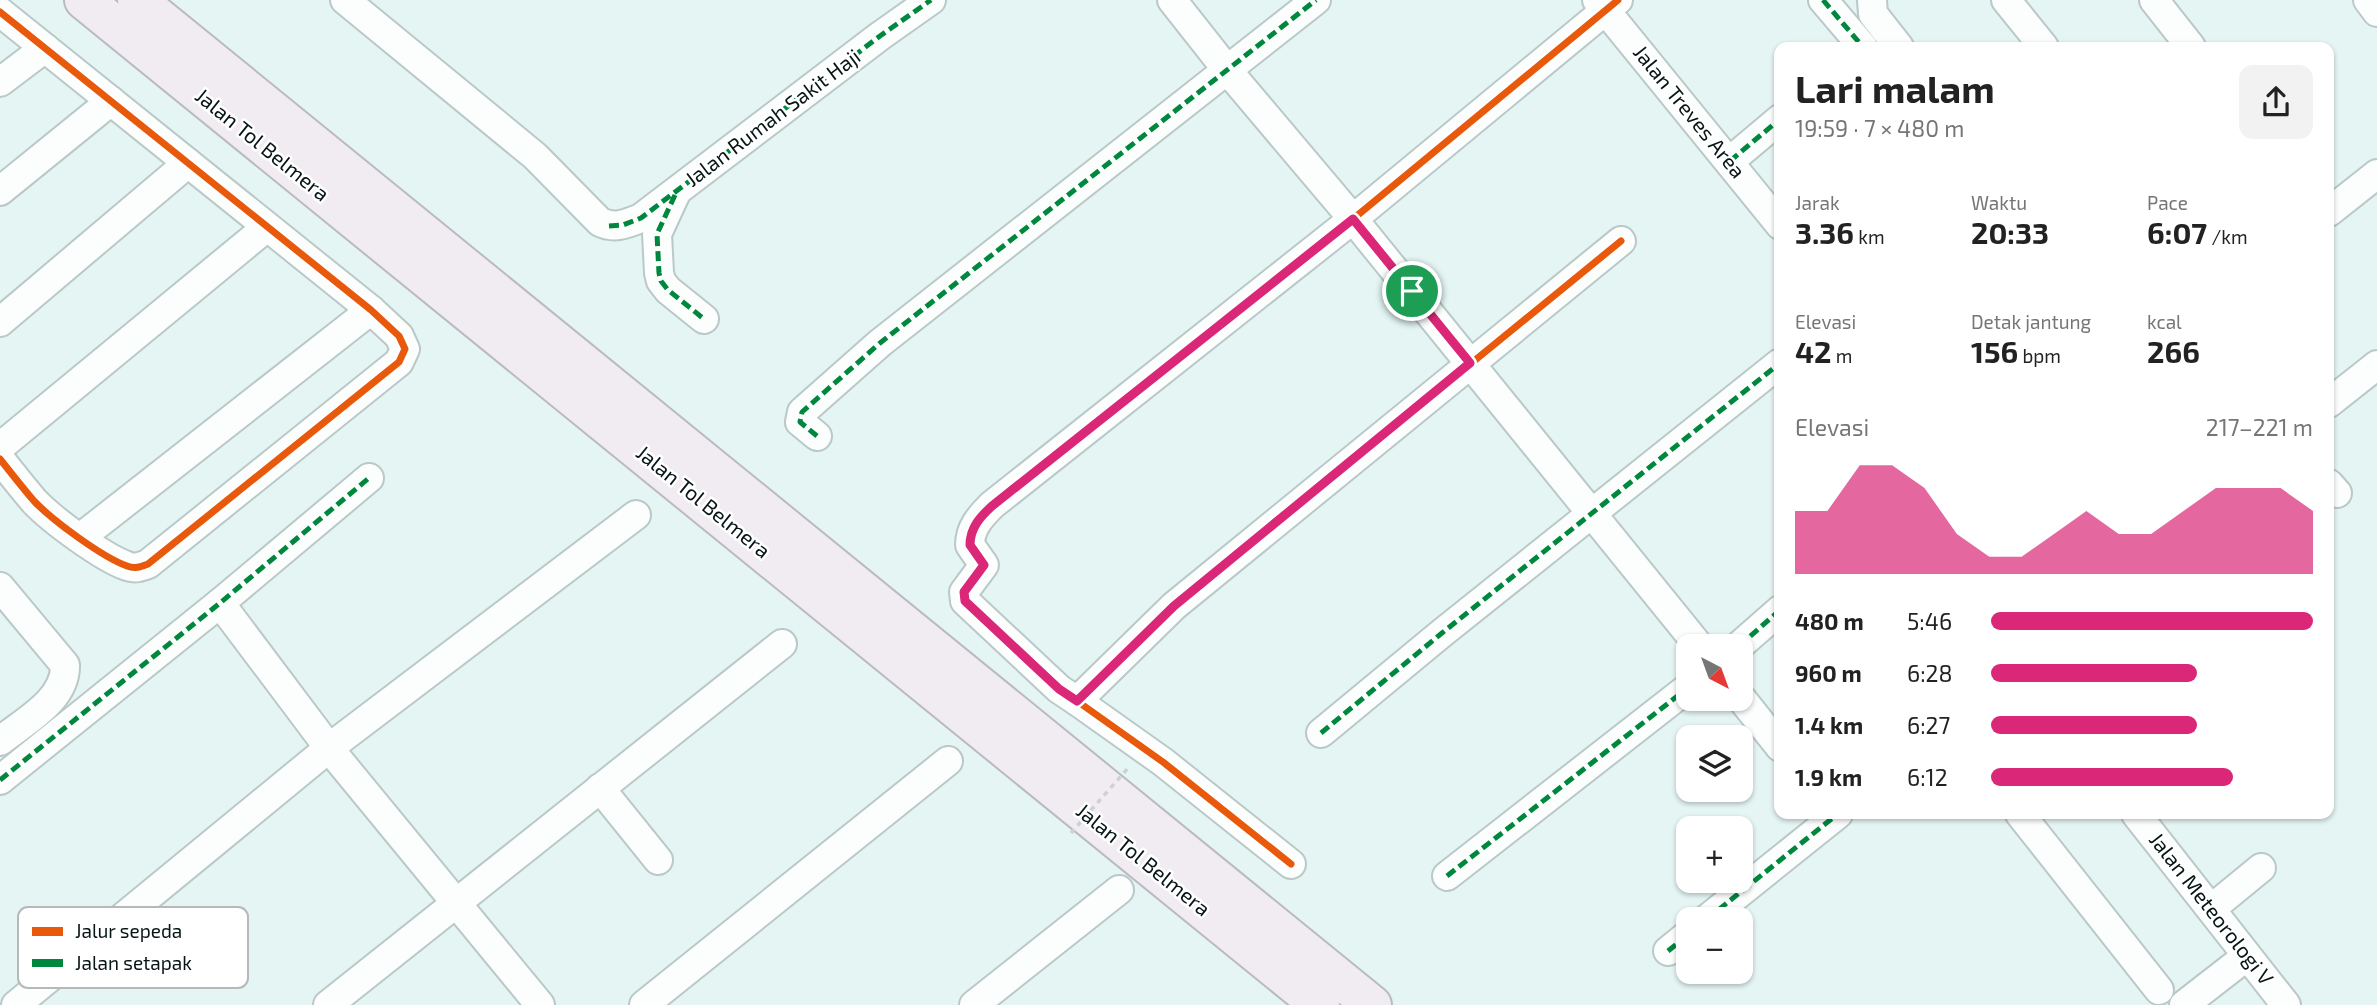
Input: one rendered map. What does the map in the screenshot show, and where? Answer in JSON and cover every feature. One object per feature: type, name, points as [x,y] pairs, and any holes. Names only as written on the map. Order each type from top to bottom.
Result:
[{"type":"highway","name":"Jalan Tol Belmera","points":[[84,0],[1320,1005]]},
{"type":"highway","name":"Jalan Tol Belmera","points":[[137,0],[1372,1005]]},
{"type":"street","name":"Jalan Rumah Sakit Haji","points":[[345,0],[535,156],[600,222],[609,226],[623,225],[641,218],[931,0]]},
{"type":"street","points":[[1172,0],[1689,634]]},
{"type":"street","points":[[817,436],[800,422],[802,412],[880,344],[1316,0]]},
{"type":"street","points":[[1823,0],[1859,42]]},
{"type":"street","points":[[1872,0],[1873,13],[1895,42]]},
{"type":"street","points":[[2006,0],[2040,42]]},
{"type":"street","points":[[2154,0],[2187,42]]},
{"type":"street","points":[[2368,0],[2377,12]]},
{"type":"street","points":[[1291,864],[1163,762],[1059,689],[965,601],[964,592],[984,565],[970,545],[972,531],[976,522],[992,506],[1353,219],[1606,3]]},
{"type":"street","name":"Jalan Treves Area","points":[[1606,3],[1774,217]]},
{"type":"street","points":[[0,12],[370,310],[403,342],[405,349],[399,362],[148,564],[138,568],[129,567],[80,538],[36,503],[0,459]]},
{"type":"street","points":[[0,82],[45,47]]},
{"type":"street","points":[[0,191],[111,101]]},
{"type":"street","points":[[1730,161],[1774,124]]},
{"type":"street","points":[[0,322],[188,163]]},
{"type":"street","points":[[2334,208],[2377,174]]},
{"type":"street","points":[[677,192],[657,234],[659,273],[668,290],[704,319]]},
{"type":"street","points":[[0,447],[267,227]]},
{"type":"street","points":[[1077,701],[1174,606],[1621,241]]},
{"type":"street","points":[[80,538],[370,310]]},
{"type":"street","points":[[2334,399],[2377,365]]},
{"type":"street","points":[[1321,733],[1774,368]]},
{"type":"street","points":[[0,780],[220,603],[369,478]]},
{"type":"street","points":[[135,907],[329,748],[636,514]]},
{"type":"street","points":[[0,587],[65,665],[65,678],[61,688],[0,741]]},
{"type":"street","points":[[220,603],[329,748],[540,1005]]},
{"type":"street","points":[[1753,634],[1774,615]]},
{"type":"street","points":[[328,1005],[782,644]]},
{"type":"street","points":[[1447,876],[1676,697]]},
{"type":"street","points":[[1751,711],[1774,739]]},
{"type":"street","points":[[644,1005],[948,761]]},
{"type":"street","points":[[600,788],[658,860]]},
{"type":"street","points":[[1722,907],[1830,819]]},
{"type":"street","points":[[2024,819],[2159,990]]},
{"type":"street","name":"Jalan Meteorologi V","points":[[2140,819],[2286,1005]]},
{"type":"street","points":[[2211,909],[2261,869]]},
{"type":"street","points":[[974,1005],[1119,890]]},
{"type":"street","points":[[2184,1005],[2247,956]]},
{"type":"street","points":[[16,1005],[37,988]]},
{"type":"path","points":[[1071,833],[1129,767]]},
{"type":"marked path","points":[[609,226],[623,225],[641,218],[931,0]]},
{"type":"marked path","points":[[817,436],[800,422],[802,412],[880,343],[1316,0]]},
{"type":"marked path","points":[[1823,0],[1859,42]]},
{"type":"marked path","points":[[1730,161],[1774,124]]},
{"type":"marked path","points":[[675,195],[657,234],[659,273],[668,290],[704,319]]},
{"type":"marked path","points":[[1321,733],[1774,368]]},
{"type":"marked path","points":[[0,780],[220,603],[369,478]]},
{"type":"marked path","points":[[1753,634],[1774,615]]},
{"type":"marked path","points":[[1447,876],[1676,697]]},
{"type":"marked path","points":[[1722,907],[1831,819]]},
{"type":"marked path","points":[[1668,951],[1676,945]]},
{"type":"cycle path","points":[[1077,701],[1059,689],[965,601],[964,592],[984,565],[970,545],[972,533],[980,518],[992,505],[1353,219],[1618,0]]},
{"type":"cycle path","points":[[0,12],[371,310],[399,336],[405,349],[399,362],[148,564],[140,567],[130,567],[117,561],[65,528],[34,501],[0,459]]},
{"type":"cycle path","points":[[1291,864],[1163,762],[1077,701],[1174,606],[1621,241]]},
{"type":"route","points":[[1353,219],[1412,291],[1470,363],[1174,606],[1077,701],[1059,689],[965,601],[963,596],[966,588],[984,565],[970,545],[972,531],[983,514],[1353,219]]}]
